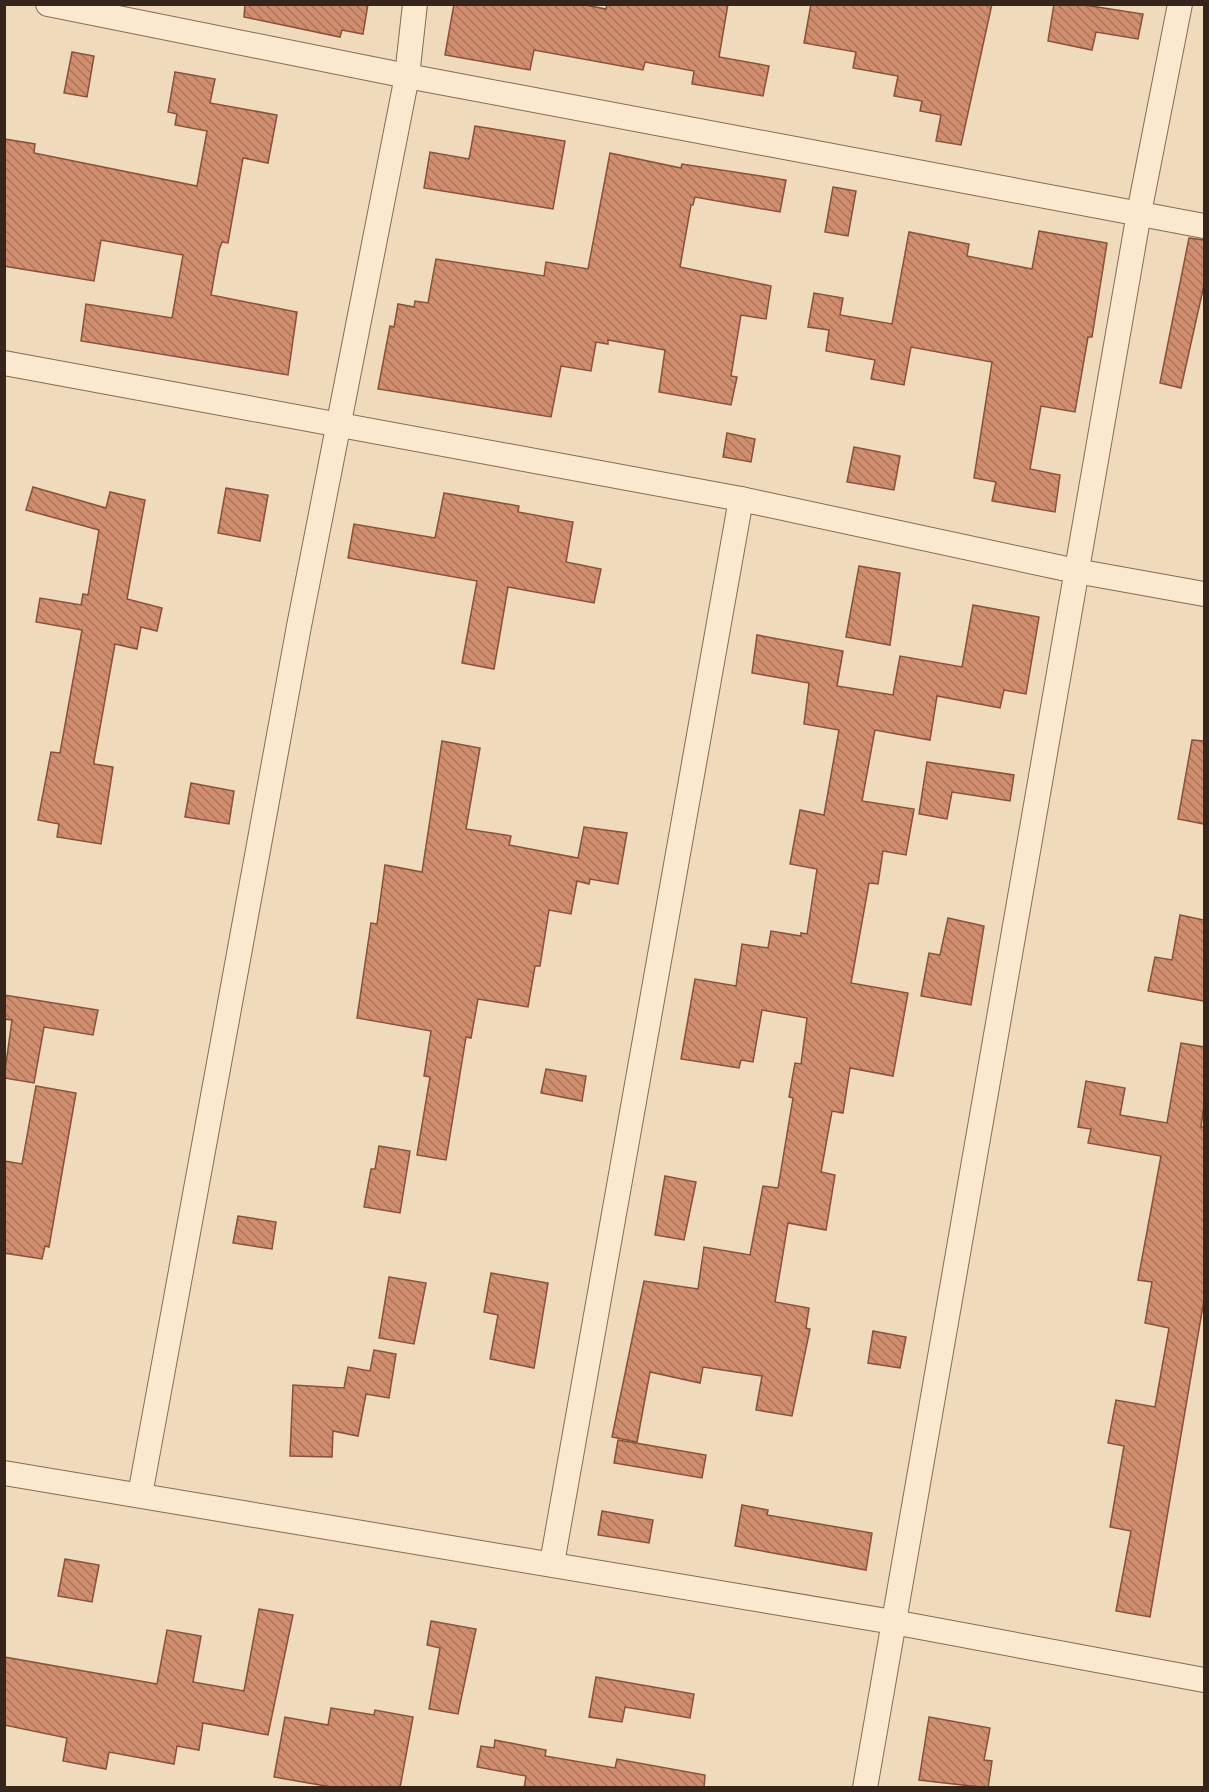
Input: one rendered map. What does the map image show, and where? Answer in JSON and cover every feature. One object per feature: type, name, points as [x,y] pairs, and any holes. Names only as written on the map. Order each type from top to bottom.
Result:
[{"type":"street","points":[[48,4],[76,7],[407,76],[1204,226]]},
{"type":"street","points":[[140,1495],[299,626],[407,76],[415,4]]},
{"type":"street","points":[[865,1788],[1139,213],[1180,4]]},
{"type":"street","points":[[4,363],[338,427],[741,499],[1076,571],[1204,594]]},
{"type":"street","points":[[552,1563],[741,499]]},
{"type":"street","points":[[4,1473],[552,1563],[893,1622],[1204,1680]]},
{"type":"building","points":[[245,4],[368,4],[363,34],[342,30],[340,37],[244,17]]},
{"type":"building","points":[[454,4],[580,4],[606,9],[607,4],[728,4],[719,57],[769,66],[763,96],[692,84],[694,71],[645,62],[643,70],[534,50],[530,70],[445,55]]},
{"type":"building","points":[[811,4],[992,4],[961,145],[936,141],[941,115],[920,111],[922,101],[894,96],[898,76],[853,68],[856,52],[804,43]]},
{"type":"building","points":[[1054,4],[1078,4],[1143,14],[1138,39],[1096,32],[1092,50],[1048,41]]},
{"type":"building","points":[[72,52],[94,56],[87,97],[64,93]]},
{"type":"building","points":[[175,72],[215,79],[210,103],[277,115],[268,163],[243,158],[228,243],[222,242],[219,250],[211,295],[297,312],[288,375],[81,341],[86,304],[172,318],[183,255],[101,240],[94,281],[4,266],[4,139],[35,144],[34,153],[197,186],[207,131],[175,125],[177,114],[168,112]]},
{"type":"building","points":[[475,126],[565,141],[553,209],[424,188],[430,152],[469,159]]},
{"type":"building","points":[[610,153],[681,168],[682,164],[786,180],[780,212],[695,197],[691,205],[680,267],[771,286],[766,319],[741,315],[731,376],[737,377],[731,405],[659,392],[665,350],[608,340],[608,344],[596,342],[591,371],[561,366],[551,417],[378,389],[390,326],[394,327],[398,304],[414,307],[415,301],[428,303],[436,259],[544,276],[546,262],[588,269]]},
{"type":"building","points":[[833,187],[856,191],[848,236],[825,232]]},
{"type":"building","points":[[1039,231],[1107,243],[1092,337],[1088,337],[1075,412],[1041,406],[1030,469],[1060,475],[1055,512],[992,501],[996,482],[974,478],[992,362],[911,347],[904,385],[871,379],[875,360],[826,351],[829,330],[808,327],[814,293],[843,298],[840,315],[892,324],[909,232],[969,244],[967,256],[1032,269]]},
{"type":"building","points":[[1189,238],[1204,240],[1204,285],[1181,388],[1160,383]]},
{"type":"building","points":[[727,433],[755,439],[751,462],[723,457]]},
{"type":"building","points":[[854,447],[900,456],[894,490],[847,482]]},
{"type":"building","points":[[33,487],[106,508],[110,492],[145,500],[127,599],[162,608],[157,631],[141,627],[137,649],[115,644],[94,761],[94,764],[113,767],[101,844],[57,837],[59,824],[38,820],[51,752],[60,753],[82,630],[36,622],[40,598],[81,605],[83,594],[88,595],[99,530],[26,510]]},
{"type":"building","points":[[226,488],[268,495],[260,541],[218,533]]},
{"type":"building","points":[[444,493],[519,506],[518,512],[573,522],[566,562],[601,569],[594,603],[508,587],[494,669],[462,663],[477,581],[348,558],[354,524],[435,538]]},
{"type":"building","points":[[859,566],[900,573],[890,645],[846,637]]},
{"type":"building","points":[[973,605],[1039,617],[1026,694],[1004,690],[1000,708],[937,696],[930,740],[875,730],[862,801],[914,809],[906,855],[883,851],[878,884],[869,883],[851,983],[908,993],[893,1076],[850,1068],[843,1113],[832,1111],[821,1172],[835,1175],[826,1230],[788,1223],[775,1302],[809,1308],[806,1328],[810,1329],[792,1416],[756,1410],[762,1376],[703,1367],[700,1383],[650,1372],[637,1442],[612,1437],[644,1281],[698,1289],[704,1247],[750,1255],[763,1186],[778,1188],[793,1098],[789,1097],[795,1063],[801,1064],[807,1018],[762,1010],[753,1062],[741,1060],[739,1068],[681,1059],[695,979],[736,986],[742,944],[768,948],[771,931],[801,936],[801,933],[807,934],[817,869],[790,864],[800,810],[824,815],[839,730],[804,724],[809,683],[752,673],[757,635],[843,651],[837,686],[893,695],[900,656],[962,667]]},
{"type":"building","points":[[1192,740],[1204,741],[1204,824],[1178,819]]},
{"type":"building","points":[[442,741],[480,748],[466,829],[511,836],[509,845],[578,858],[584,827],[627,833],[618,884],[590,879],[589,884],[577,881],[571,914],[549,910],[540,966],[535,966],[528,1007],[478,999],[471,1038],[466,1037],[446,1160],[417,1155],[430,1077],[424,1076],[431,1031],[357,1018],[371,923],[377,924],[385,865],[422,872]]},
{"type":"building","points":[[927,762],[1014,775],[1010,801],[952,792],[947,819],[919,814]]},
{"type":"building","points":[[191,783],[234,791],[229,824],[185,817]]},
{"type":"building","points":[[1180,915],[1204,920],[1204,1001],[1148,991],[1155,957],[1172,960]]},
{"type":"building","points":[[948,918],[984,926],[971,1005],[921,996],[929,953],[940,955]]},
{"type":"building","points":[[4,995],[98,1010],[93,1035],[44,1027],[34,1083],[4,1078],[12,1020],[4,1019]]},
{"type":"building","points":[[1181,1043],[1204,1047],[1204,1105],[1201,1127],[1204,1127],[1204,1300],[1150,1617],[1116,1611],[1131,1531],[1110,1527],[1124,1446],[1108,1443],[1116,1400],[1155,1407],[1169,1328],[1145,1323],[1152,1282],[1138,1280],[1161,1156],[1088,1143],[1091,1129],[1078,1127],[1086,1081],[1125,1088],[1120,1115],[1167,1123]]},
{"type":"building","points":[[546,1069],[586,1076],[582,1101],[541,1093]]},
{"type":"building","points":[[36,1086],[76,1093],[49,1247],[45,1246],[42,1259],[4,1253],[4,1161],[22,1164]]},
{"type":"building","points":[[379,1146],[410,1151],[400,1213],[364,1207],[371,1169],[375,1169]]},
{"type":"building","points":[[665,1176],[696,1182],[684,1240],[655,1235]]},
{"type":"building","points":[[238,1216],[276,1222],[272,1249],[233,1243]]},
{"type":"building","points":[[491,1273],[548,1283],[534,1368],[490,1359],[498,1315],[484,1312]]},
{"type":"building","points":[[389,1277],[426,1283],[414,1344],[379,1338]]},
{"type":"building","points":[[873,1331],[906,1337],[900,1368],[868,1363]]},
{"type":"building","points":[[374,1350],[396,1354],[389,1398],[366,1394],[358,1436],[333,1431],[332,1457],[290,1456],[293,1385],[344,1388],[348,1367],[370,1371]]},
{"type":"building","points":[[618,1440],[706,1455],[702,1478],[614,1463]]},
{"type":"building","points":[[742,1505],[768,1510],[767,1515],[872,1533],[866,1570],[735,1546]]},
{"type":"building","points":[[602,1511],[653,1520],[649,1543],[598,1535]]},
{"type":"building","points":[[65,1559],[99,1565],[92,1602],[58,1596]]},
{"type":"building","points":[[259,1609],[293,1615],[268,1735],[203,1723],[199,1750],[177,1746],[174,1764],[109,1752],[106,1769],[63,1761],[67,1738],[4,1725],[4,1657],[157,1684],[167,1630],[201,1636],[193,1682],[244,1691]]},
{"type":"building","points":[[431,1621],[476,1629],[458,1714],[429,1709],[440,1648],[427,1645]]},
{"type":"building","points":[[596,1677],[694,1694],[690,1718],[625,1707],[622,1722],[589,1717]]},
{"type":"building","points":[[331,1708],[374,1715],[375,1710],[413,1717],[400,1788],[337,1788],[274,1777],[285,1717],[328,1725]]},
{"type":"building","points":[[929,1717],[990,1728],[984,1760],[992,1761],[988,1788],[919,1780]]},
{"type":"building","points":[[495,1740],[546,1750],[545,1756],[615,1768],[617,1759],[705,1775],[704,1788],[524,1788],[526,1776],[477,1767],[481,1746],[494,1748]]}]
